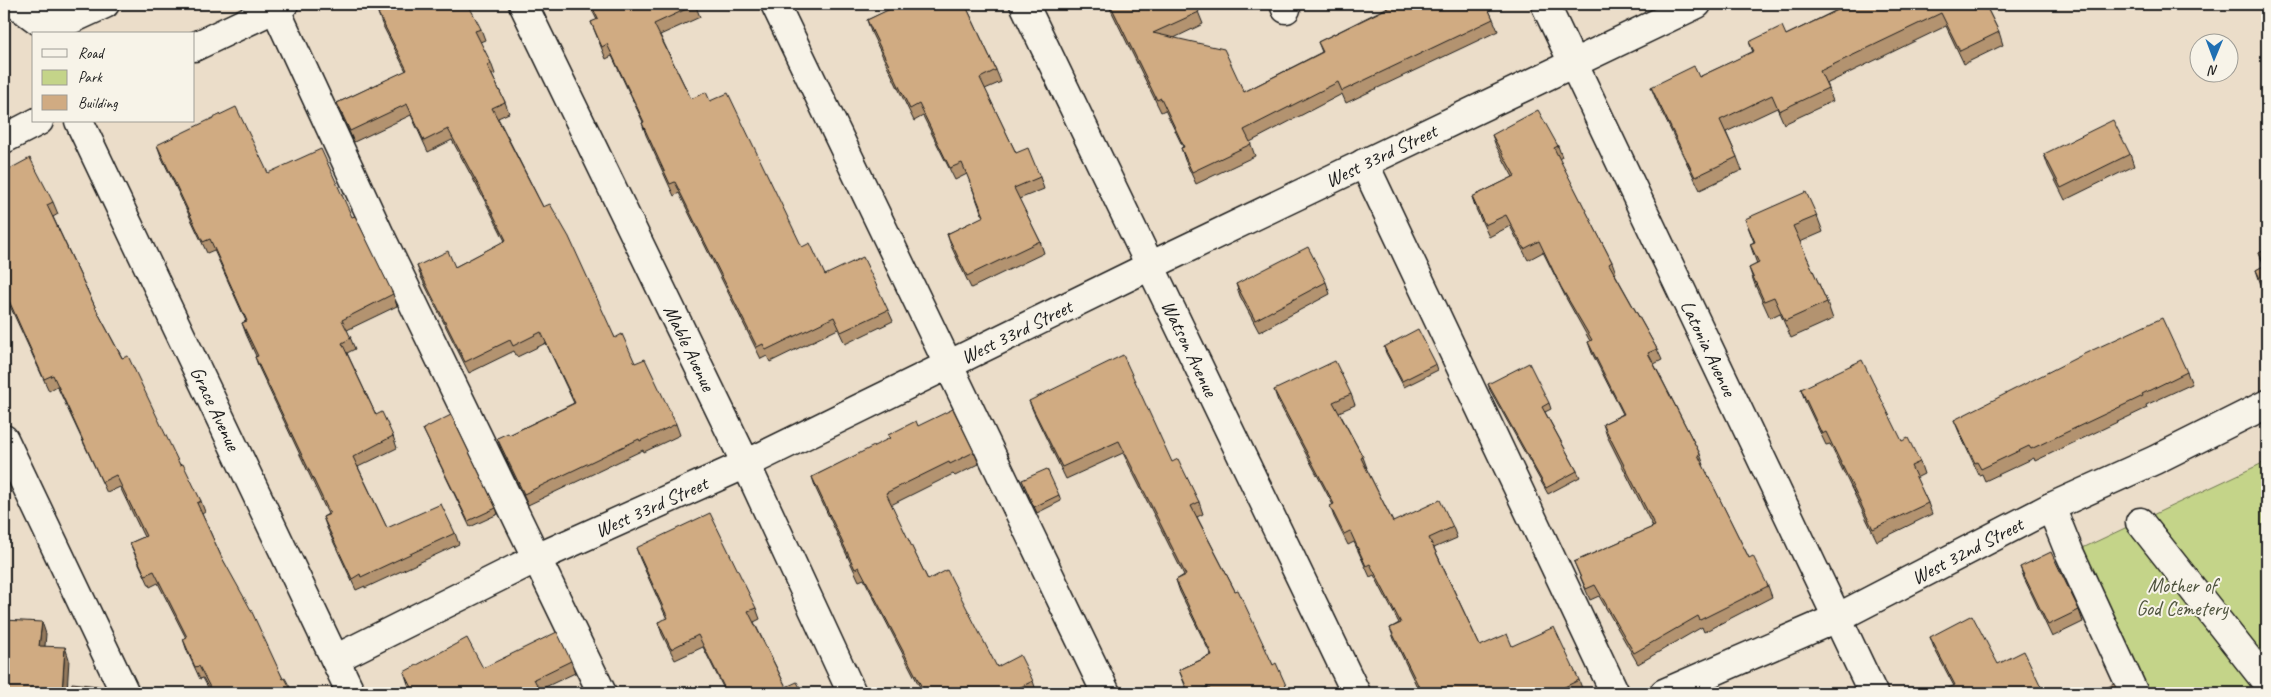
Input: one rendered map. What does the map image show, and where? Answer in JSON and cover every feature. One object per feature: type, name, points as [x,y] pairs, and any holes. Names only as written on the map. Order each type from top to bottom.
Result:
[{"type":"street","points":[[16,4],[39,21],[68,21],[105,4]]},
{"type":"street","name":"Mable Avenue","points":[[524,4],[746,464],[852,693]]},
{"type":"street","points":[[776,4],[1106,693]]},
{"type":"street","name":"Watson Avenue","points":[[1024,4],[1152,265],[1356,693]]},
{"type":"street","name":"Latonia Avenue","points":[[1545,4],[1873,693]]},
{"type":"street","name":"West 33rd Street","points":[[335,659],[537,558],[746,464],[1152,265],[1697,4]]},
{"type":"street","points":[[195,47],[280,6],[379,233],[602,693]]},
{"type":"street","points":[[4,139],[37,122]]},
{"type":"street","name":"Grace Avenue","points":[[79,122],[352,693]]},
{"type":"street","points":[[1364,164],[1615,693]]},
{"type":"street","name":"West 32nd Street","points":[[1664,693],[1837,618],[2051,507],[2154,460],[2267,404]]},
{"type":"street","points":[[4,439],[125,693]]},
{"type":"street","points":[[2051,507],[2070,554],[2134,693]]},
{"type":"street","points":[[2140,522],[2267,683]]},
{"type":"green space","name":"Mother of God Cemetery","points":[[2267,461],[2267,693],[2134,693],[2070,554]]},
{"type":"building","points":[[397,4],[463,4],[464,6],[468,4],[481,29],[475,31],[491,63],[487,65],[505,102],[492,108],[543,207],[550,204],[569,237],[615,338],[622,334],[635,363],[645,359],[676,424],[640,441],[639,439],[524,494],[497,438],[508,433],[509,435],[575,403],[541,332],[513,346],[510,340],[465,362],[417,266],[448,251],[455,267],[506,240],[448,129],[424,141],[407,104],[350,131],[337,103],[407,70],[378,13]]},
{"type":"building","points":[[591,4],[695,4],[654,24],[691,99],[706,92],[710,101],[728,93],[802,247],[810,243],[825,275],[863,257],[888,310],[841,332],[834,317],[766,350],[763,344],[757,347],[675,182],[670,184],[642,123],[644,122],[607,44],[602,47],[591,22],[598,19]]},
{"type":"building","points":[[887,4],[965,4],[996,70],[980,78],[1016,153],[1028,148],[1040,177],[1014,188],[1040,241],[967,276],[947,234],[984,216],[962,163],[950,168],[919,104],[910,109],[867,20],[890,9]]},
{"type":"building","points":[[1110,4],[1195,4],[1199,12],[1153,33],[1224,49],[1244,92],[1323,52],[1318,42],[1396,4],[1486,4],[1493,19],[1342,91],[1338,82],[1244,130],[1251,144],[1192,172],[1181,148],[1184,147],[1161,98],[1157,100]]},
{"type":"building","points":[[1840,4],[1985,4],[1999,32],[1960,51],[1941,13],[1820,71],[1828,88],[1779,111],[1772,95],[1720,120],[1737,157],[1695,177],[1651,87],[1694,66],[1699,77],[1754,51],[1749,42],[1782,26],[1786,35],[1842,8]]},
{"type":"building","points":[[236,107],[268,173],[321,149],[352,217],[355,216],[393,294],[342,320],[351,338],[342,343],[376,415],[382,412],[393,436],[353,457],[387,528],[441,504],[455,533],[361,577],[360,574],[352,579],[323,517],[330,514],[255,357],[258,356],[242,323],[247,321],[210,239],[203,242],[157,145]]},
{"type":"building","points":[[1538,110],[1558,146],[1554,148],[1612,262],[1609,264],[1657,349],[1648,353],[1700,454],[1698,455],[1749,558],[1753,556],[1768,586],[1700,620],[1698,616],[1634,653],[1595,585],[1586,589],[1574,562],[1655,526],[1603,424],[1624,414],[1588,342],[1592,340],[1561,287],[1539,241],[1524,249],[1506,215],[1485,225],[1472,197],[1515,176],[1492,135]]},
{"type":"building","points":[[2113,120],[2130,154],[2061,188],[2044,154]]},
{"type":"building","points":[[30,158],[53,202],[47,205],[98,313],[122,358],[128,356],[180,465],[183,464],[201,501],[197,503],[221,556],[251,610],[283,679],[285,678],[293,693],[213,693],[199,666],[195,667],[183,639],[187,637],[154,571],[145,575],[130,543],[146,536],[116,475],[102,482],[53,375],[44,379],[6,294],[4,296],[4,172]]},
{"type":"building","points":[[1806,192],[1817,216],[1793,226],[1827,302],[1785,321],[1774,297],[1764,301],[1749,268],[1759,263],[1750,244],[1755,242],[1745,219]]},
{"type":"building","points":[[1308,247],[1326,282],[1255,320],[1236,284]]},
{"type":"building","points":[[2267,249],[2267,293],[2256,270],[2265,265],[2259,253]]},
{"type":"building","points":[[2162,318],[2187,372],[2142,394],[2143,396],[2031,449],[2029,446],[1981,469],[1977,462],[1975,463],[1954,420],[2084,354]]},
{"type":"building","points":[[1418,329],[1436,364],[1402,381],[1384,347]]},
{"type":"building","points":[[1123,355],[1172,462],[1178,459],[1199,502],[1191,506],[1235,591],[1238,590],[1273,665],[1276,663],[1288,690],[1280,693],[1212,693],[1208,687],[1194,693],[1189,693],[1179,670],[1212,655],[1176,580],[1186,575],[1119,441],[1062,467],[1029,401]]},
{"type":"building","points":[[1862,360],[1902,441],[1908,438],[1920,462],[1911,466],[1928,503],[1873,529],[1826,432],[1822,434],[1801,389]]},
{"type":"building","points":[[1335,361],[1351,394],[1333,402],[1363,457],[1361,458],[1393,522],[1440,500],[1453,527],[1429,538],[1480,646],[1507,634],[1512,646],[1554,627],[1579,680],[1552,693],[1422,693],[1390,628],[1401,623],[1370,564],[1366,566],[1350,531],[1344,534],[1330,506],[1334,504],[1274,390]]},
{"type":"building","points":[[1529,363],[1549,403],[1542,407],[1577,471],[1546,488],[1488,384]]},
{"type":"building","points":[[953,409],[974,452],[886,493],[928,580],[947,570],[997,667],[1020,655],[1033,681],[1008,693],[925,693],[859,567],[855,569],[812,477],[890,438],[888,435],[916,421],[918,426]]},
{"type":"building","points":[[451,415],[496,508],[468,521],[423,429]]},
{"type":"building","points":[[1047,469],[1059,495],[1034,507],[1022,480]]},
{"type":"building","points":[[710,513],[756,608],[748,611],[786,687],[797,682],[803,693],[727,693],[698,635],[671,649],[658,622],[668,618],[636,548]]},
{"type":"building","points":[[2051,552],[2079,610],[2048,625],[2020,567]]},
{"type":"building","points":[[1972,615],[1998,664],[2024,651],[2044,693],[1950,693],[1947,689],[1955,685],[1930,637]]},
{"type":"building","points":[[4,620],[42,622],[39,646],[65,647],[62,693],[4,693]]},
{"type":"building","points":[[557,632],[571,661],[534,679],[541,693],[415,693],[404,672],[467,638],[483,668]]},
{"type":"building","points":[[72,683],[106,687],[110,693],[71,693]]},
{"type":"building","points":[[2114,684],[2119,693],[2096,693]]}]
